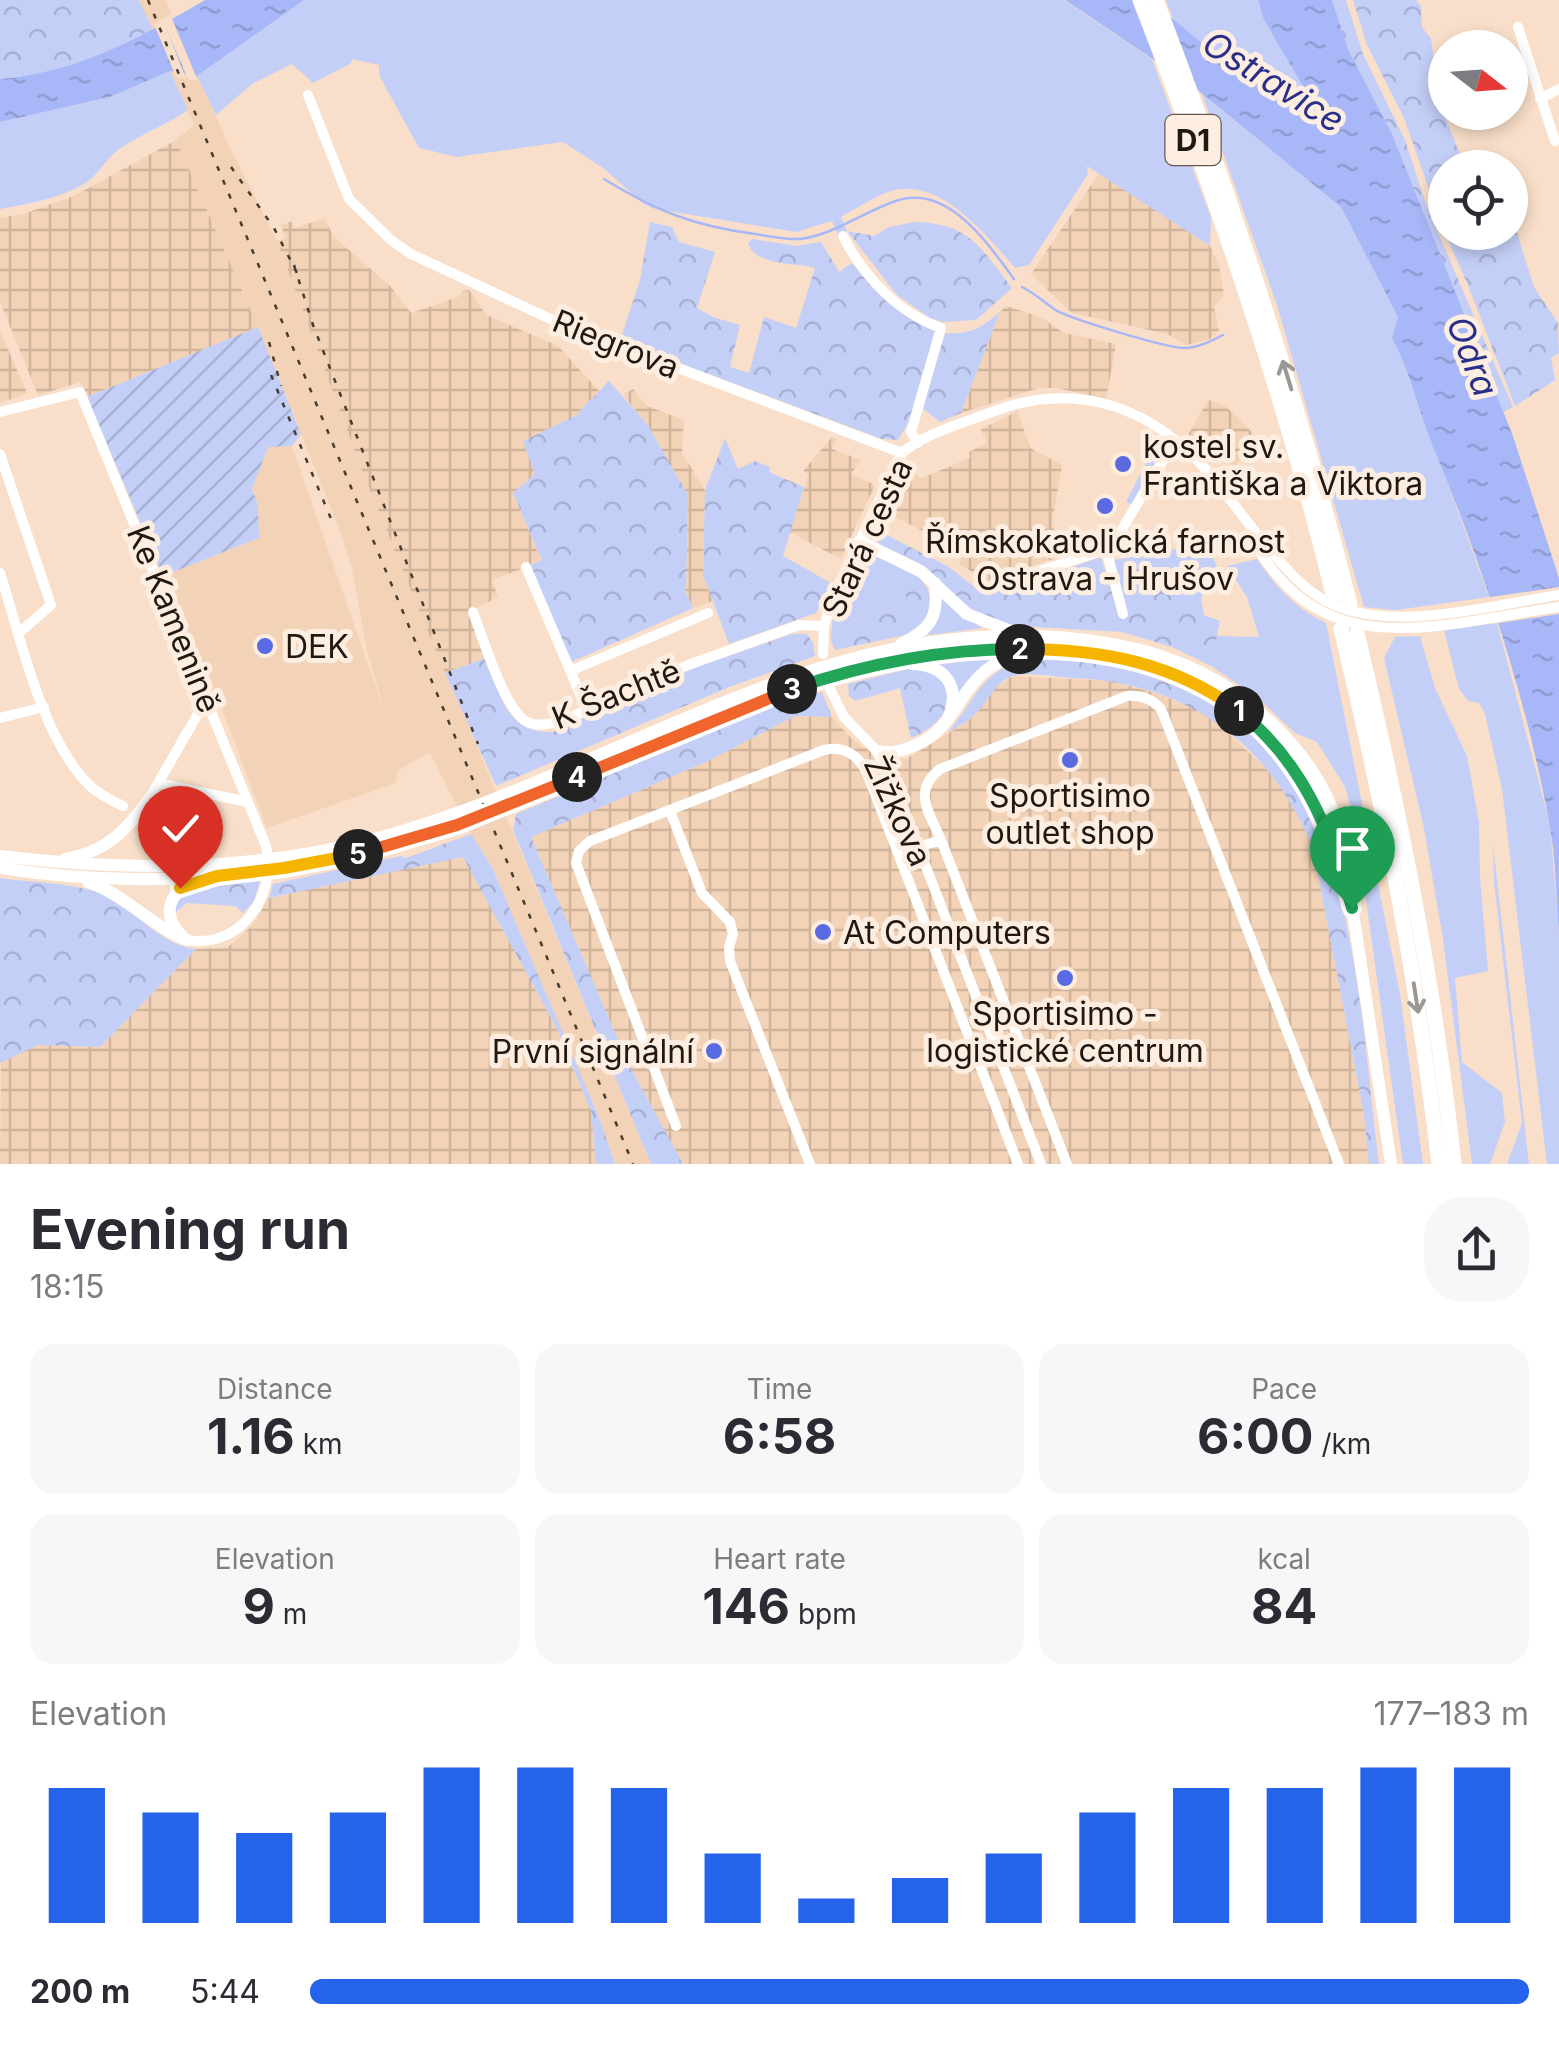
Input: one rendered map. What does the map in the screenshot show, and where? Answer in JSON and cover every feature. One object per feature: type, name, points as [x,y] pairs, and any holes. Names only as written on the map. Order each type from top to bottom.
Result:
[{"type":"highway","name":"D1","points":[[1140,0],[1242,282],[1334,598]]},
{"type":"highway","name":"D1","points":[[1156,0],[1253,268],[1304,431],[1350,604]]},
{"type":"highway","points":[[1439,1164],[1408,950],[1349,631],[1392,782],[1422,944],[1454,1164]]},
{"type":"main road","points":[[859,540],[905,562],[935,583],[967,614],[1003,629],[1154,652],[1202,672],[1262,713],[1311,768],[1330,803],[1342,840],[1391,1164]]},
{"type":"main road","points":[[877,658],[931,621],[937,607],[935,583]]},
{"type":"main road","points":[[0,868],[156,879],[370,852],[735,710],[809,677],[960,639],[1037,636]]},
{"type":"main road","points":[[877,658],[1062,650],[1119,656],[1165,670],[1212,692],[1254,723],[1288,760],[1314,801],[1352,908]]},
{"type":"main road","points":[[878,751],[891,753],[910,748],[944,727],[977,679],[996,663],[1022,654],[1062,650]]},
{"type":"main road","points":[[877,658],[941,671],[950,683],[954,699],[944,727]]},
{"type":"main road","points":[[149,799],[148,827],[162,848],[213,871]]},
{"type":"main road","points":[[44,862],[78,857],[118,839],[149,799]]},
{"type":"main road","points":[[0,856],[213,871]]},
{"type":"main road","points":[[187,940],[172,925],[172,896],[213,871]]},
{"type":"main road","points":[[72,876],[114,892],[160,927],[187,940]]},
{"type":"street","points":[[1518,27],[1555,141]]},
{"type":"street","points":[[1540,99],[1559,88]]},
{"type":"street","name":"Riegrova","points":[[308,95],[349,200],[390,240],[411,254],[557,322],[902,453]]},
{"type":"street","points":[[844,236],[871,278],[889,296],[916,318],[941,328],[912,432],[918,443]]},
{"type":"street","name":"Ke Kamenině","points":[[0,412],[80,392],[266,846],[269,876],[254,911],[222,938],[206,942],[187,940]]},
{"type":"street","name":"Stará cesta","points":[[823,654],[824,626],[859,540],[902,453],[1016,402],[1057,396],[1115,408],[1175,440],[1206,470],[1241,516]]},
{"type":"street","points":[[998,584],[1106,550],[1116,543],[1175,440]]},
{"type":"street","points":[[0,454],[51,606],[20,633]]},
{"type":"street","points":[[1241,516],[1286,569],[1312,592],[1341,608],[1416,621]]},
{"type":"street","points":[[1241,516],[1262,557],[1288,589],[1314,609],[1342,622],[1373,628],[1559,606]]},
{"type":"street","points":[[1106,550],[1124,614]]},
{"type":"street","points":[[526,567],[587,710]]},
{"type":"street","points":[[0,574],[44,707],[82,777],[105,798],[123,806]]},
{"type":"street","points":[[1451,616],[1559,595]]},
{"type":"street","name":"K Šachtě","points":[[473,612],[510,704],[524,721],[538,725],[560,722],[688,665],[788,629],[824,626]]},
{"type":"street","points":[[570,671],[708,614]]},
{"type":"street","name":"Žižkova","points":[[830,689],[844,717],[878,751],[1041,1164]]},
{"type":"street","points":[[1066,1164],[924,792],[926,782],[940,769],[1137,695],[1161,709],[1338,1164]]},
{"type":"street","points":[[149,799],[206,698]]},
{"type":"street","points":[[0,718],[44,707]]},
{"type":"street","points":[[676,1126],[576,863],[579,851],[590,842],[824,750],[845,750],[857,758],[867,773],[1018,1164]]},
{"type":"street","points":[[158,783],[248,802]]},
{"type":"street","points":[[670,811],[702,893],[730,922],[730,961],[810,1164]]},
{"type":"street","points":[[918,847],[940,840]]},
{"type":"street","points":[[915,898],[934,890]]},
{"type":"shaded area","points":[[139,0],[165,0],[226,139],[277,241],[362,470],[651,1164],[615,1164],[601,1122],[492,867],[430,753],[398,770],[396,783],[267,828],[218,699],[207,682],[167,586],[172,583],[168,574],[259,538],[258,504],[252,489],[268,446],[292,446],[386,716],[339,528],[258,327],[176,140],[194,125]]},
{"type":"shaded area","points":[[176,140],[258,327],[87,397],[81,382],[38,395],[0,302],[0,218],[74,196]]},
{"type":"shaded area","points":[[1100,172],[1210,246],[1219,265],[1224,294],[1214,307],[1219,330],[1210,339],[1187,345],[1167,334],[1072,313],[1031,274]]},
{"type":"shaded area","points":[[325,218],[333,236],[391,287],[411,313],[469,290],[486,315],[558,346],[601,393],[579,414],[524,441],[535,474],[513,493],[542,561],[492,580],[498,597],[468,613],[486,658],[445,673],[362,470],[277,241],[285,238],[281,225],[292,221],[295,228]]},
{"type":"shaded area","points":[[1006,306],[1041,317],[1064,333],[1116,344],[1106,399],[1039,388],[961,413],[1000,312]]},
{"type":"shaded area","points":[[0,331],[27,393],[0,403]]},
{"type":"shaded area","points":[[633,389],[647,406],[684,420],[682,453],[705,490],[703,575],[713,601],[693,608],[686,593],[688,495],[647,424],[623,395]]},
{"type":"shaded area","points":[[1208,400],[1225,406],[1254,437],[1235,466],[1187,437]]},
{"type":"shaded area","points":[[1018,411],[1030,448],[1062,465],[1052,523],[1062,556],[988,581],[959,564],[964,551],[884,512],[907,469],[922,478],[970,458],[969,452],[987,443],[981,429]]},
{"type":"shaded area","points":[[832,437],[837,439],[832,449],[861,460],[851,474],[875,485],[841,559],[789,532],[809,474],[803,471]]},
{"type":"shaded area","points":[[1012,676],[1111,681],[1159,694],[1207,714],[1266,768],[1297,808],[1313,848],[1364,1115],[1369,1164],[683,1164],[628,1063],[531,837],[706,762],[795,716],[832,717],[853,740],[880,758],[906,759],[965,723],[993,690]]},
{"type":"shaded area","points":[[463,856],[556,1027],[591,1111],[596,1164],[0,1164],[1,1060],[38,1045],[100,1047],[196,949],[228,947],[252,926],[269,898]]},
{"type":"green space","points":[[0,0],[139,0],[153,30],[80,63],[0,79]]},
{"type":"green space","points":[[304,0],[1064,0],[1152,59],[1211,218],[1210,246],[1087,166],[1088,174],[1029,265],[1015,268],[961,212],[927,192],[909,189],[885,193],[841,217],[847,231],[838,235],[832,221],[796,232],[655,209],[563,142],[457,157],[419,148],[379,75],[379,65],[353,59],[313,83],[292,64],[252,84],[216,115],[197,76]]},
{"type":"green space","points":[[1166,0],[1258,0],[1264,20],[1329,129],[1221,59],[1175,24]]},
{"type":"green space","points":[[1332,0],[1346,0],[1363,54],[1405,140],[1428,209],[1428,224],[1392,134],[1348,49]]},
{"type":"green space","points":[[1353,0],[1416,0],[1421,6],[1422,27],[1428,35],[1428,130],[1450,130],[1458,150],[1428,150],[1428,187],[1404,118],[1367,45]]},
{"type":"green space","points":[[170,71],[188,110],[118,150],[91,179],[71,191],[0,209],[0,122],[110,97]]},
{"type":"green space","points":[[1202,94],[1341,207],[1398,317],[1392,338],[1489,597],[1396,610],[1364,607],[1277,305]]},
{"type":"green space","points":[[650,222],[672,227],[679,242],[715,252],[697,308],[740,325],[730,367],[749,373],[764,317],[796,328],[815,268],[760,257],[748,244],[752,239],[796,246],[821,242],[839,272],[852,263],[889,302],[935,330],[913,415],[898,440],[882,439],[620,341],[640,280]]},
{"type":"green space","points":[[914,222],[949,227],[972,240],[1012,288],[976,320],[943,322],[930,318],[897,295],[847,231],[874,236],[889,227]]},
{"type":"green space","points":[[1438,250],[1445,250],[1513,407],[1503,412]]},
{"type":"green space","points":[[1452,250],[1522,250],[1534,287],[1558,323],[1559,353],[1551,358],[1555,380],[1515,406]]},
{"type":"green space","points":[[1000,312],[961,413],[940,422],[921,407],[945,333],[975,329]]},
{"type":"green space","points":[[258,327],[301,434],[292,446],[268,447],[252,489],[258,504],[259,538],[163,576],[87,397]]},
{"type":"green space","points":[[608,380],[647,424],[688,495],[686,593],[693,608],[569,663],[529,566],[542,560],[513,493],[535,474],[523,441],[579,414]]},
{"type":"green space","points":[[725,438],[738,469],[755,461],[770,467],[769,472],[804,487],[783,556],[831,583],[816,613],[729,644],[703,575],[705,490]]},
{"type":"green space","points":[[1158,440],[1165,445],[1133,505],[1126,502]]},
{"type":"green space","points":[[877,530],[949,567],[983,594],[1101,557],[1118,613],[1128,615],[1114,560],[1208,543],[1218,570],[1201,598],[1204,615],[1220,621],[1211,666],[1172,647],[1122,632],[992,621],[971,609],[921,564],[881,545],[874,538]]},
{"type":"green space","points":[[874,556],[906,569],[906,606],[838,624],[831,641],[836,603],[846,577],[862,560]]},
{"type":"green space","points":[[1257,559],[1287,596],[1326,623],[1400,994],[1423,1164],[1403,1164],[1355,822],[1345,787],[1317,742],[1295,733],[1257,697],[1211,666],[1217,636],[1259,637],[1247,597],[1227,566]]},
{"type":"green space","points":[[906,569],[927,588],[930,616],[910,634],[835,650],[831,641],[838,624],[906,606]]},
{"type":"green space","points":[[939,591],[965,617],[983,628],[929,635]]},
{"type":"green space","points":[[1497,623],[1550,824],[1559,934],[1559,1164],[1547,1164],[1502,789],[1485,714],[1479,703],[1468,701],[1459,689],[1444,630]]},
{"type":"green space","points":[[791,634],[807,634],[815,656],[732,686],[496,786],[445,673],[486,658],[501,698],[515,719],[537,731],[553,732],[694,668]]},
{"type":"green space","points":[[1420,636],[1435,688],[1467,756],[1479,822],[1488,971],[1455,978],[1462,1062],[1502,1093],[1505,1122],[1490,1164],[1472,1164],[1443,939],[1424,828],[1384,658],[1395,637]]},
{"type":"green space","points":[[990,657],[958,699],[954,680],[938,663]]},
{"type":"green space","points":[[1032,659],[1100,663],[1182,689],[1228,714],[1267,747],[1283,767],[1308,809],[1342,905],[1361,1011],[1379,1164],[1369,1164],[1364,1115],[1313,848],[1273,777],[1219,725],[1187,706],[1152,691],[1113,682],[1016,675],[997,687],[972,717],[948,732],[991,677],[1015,663]]},
{"type":"green space","points":[[911,668],[941,679],[949,698],[938,721],[911,738],[900,688],[855,701],[849,696],[848,684]]},
{"type":"green space","points":[[822,692],[832,717],[795,716],[706,762],[531,837],[628,1063],[683,1164],[651,1164],[513,830],[516,814],[775,706]]},
{"type":"green space","points":[[471,834],[492,867],[601,1122],[615,1164],[596,1164],[591,1111],[556,1027],[463,857],[269,898],[273,884],[406,858]]},
{"type":"green space","points":[[1493,844],[1529,1164],[1507,1164],[1522,1123]]},
{"type":"green space","points":[[0,878],[65,885],[102,894],[159,934],[196,949],[100,1047],[38,1045],[0,1063]]},
{"type":"green space","points":[[260,881],[254,901],[243,913],[235,906],[187,903],[175,913],[175,905],[190,888]]},
{"type":"water","points":[[205,0],[304,0],[197,76],[170,71],[110,97],[0,122],[0,79],[56,69],[107,52]]},
{"type":"water","name":"Odra","points":[[1065,0],[1150,0],[1221,59],[1327,127],[1264,20],[1258,0],[1332,0],[1348,49],[1392,134],[1428,224],[1428,250],[1438,250],[1513,436],[1559,578],[1559,934],[1549,821],[1528,725],[1468,536],[1392,338],[1398,317],[1341,207],[1190,84]]},
{"type":"pier","points":[[170,14],[198,81],[188,79],[167,30],[186,79],[176,77],[154,24]]},
{"type":"pier","points":[[1559,587],[1559,614],[1492,624],[1484,598]]},
{"type":"waterway","points":[[604,179],[694,222],[789,239],[825,233],[893,202],[931,200],[948,208],[979,234],[1014,279]]},
{"type":"waterway","points":[[1022,287],[1063,313],[1162,344],[1192,347],[1223,335]]},
{"type":"railway","points":[[148,0],[633,1164]]},
{"type":"railway","points":[[231,167],[274,228],[299,277]]},
{"type":"railway","points":[[294,265],[313,325],[478,744]]},
{"type":"railway","points":[[269,342],[281,386]]},
{"type":"railway","points":[[271,375],[334,526]]},
{"type":"place","name":"kostel sv. Františka a Viktora","points":[[1123,464]]},
{"type":"place","name":"Římskokatolická farnost Ostrava - Hrušov","points":[[1105,506]]},
{"type":"place","name":"DEK","points":[[265,646]]},
{"type":"place","name":"Sportisimo outlet shop","points":[[1070,760]]},
{"type":"place","name":"At Computers","points":[[823,932]]},
{"type":"place","name":"Sportisimo - logistické centrum","points":[[1065,978]]},
{"type":"place","name":"První signální","points":[[714,1051]]},
{"type":"route","points":[[180,888],[217,876],[333,860],[427,835],[513,804],[735,710],[836,675],[933,655],[1037,649],[1104,654],[1150,664],[1212,692],[1254,723],[1278,746],[1314,801],[1329,834],[1352,908]]},
{"type":"water label","name":"Ostravice","points":[[1274,81]]}]
